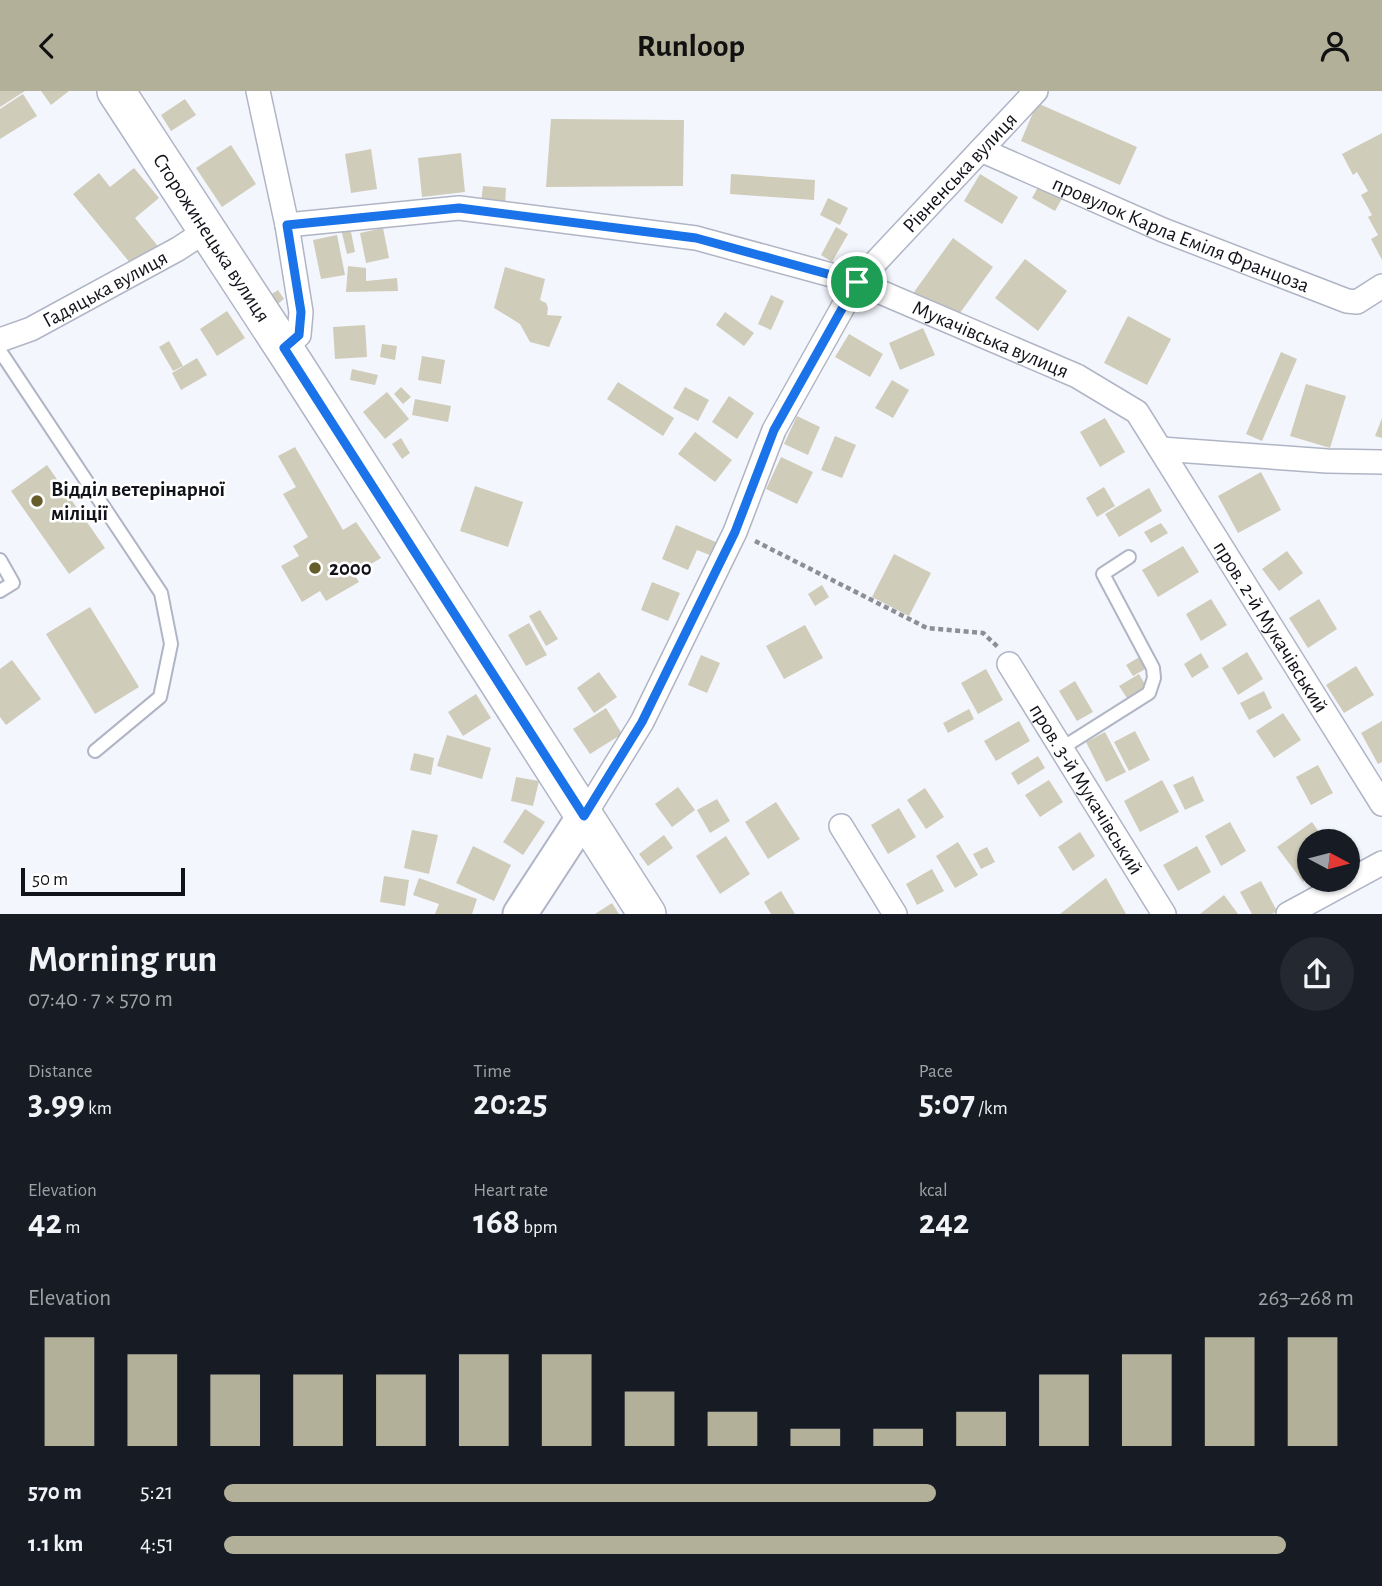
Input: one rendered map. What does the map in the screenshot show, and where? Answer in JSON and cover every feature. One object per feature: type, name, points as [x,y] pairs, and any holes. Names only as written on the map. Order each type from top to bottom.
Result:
[{"type":"main road","name":"Сторожинецька вулиця","points":[[116,91],[647,914]]},
{"type":"street","points":[[258,91],[287,225],[301,312],[299,335],[284,348]]},
{"type":"street","name":"Рівненська вулиця","points":[[520,914],[642,722],[735,532],[774,430],[857,282],[1035,91]]},
{"type":"street","name":"провулок Карла Еміля Францоза","points":[[981,150],[1163,230],[1347,301],[1357,302],[1382,286]]},
{"type":"street","name":"Мукачівська вулиця","points":[[287,225],[459,208],[696,238],[857,282],[1077,376],[1137,412],[1161,449]]},
{"type":"street","name":"Гадяцька вулиця","points":[[0,340],[31,330],[178,249],[207,230]]},
{"type":"street","points":[[1161,449],[1327,461],[1382,461]]},
{"type":"street","name":"пров. 2-й Мукачівський","points":[[1161,449],[1382,804]]},
{"type":"street","name":"пров. 3-й Мукачівський","points":[[1009,664],[1164,914]]},
{"type":"street","points":[[841,826],[895,914]]},
{"type":"street","points":[[1288,914],[1382,863]]},
{"type":"lane","points":[[0,351],[161,593],[171,644],[160,697],[95,751]]},
{"type":"lane","points":[[1062,748],[1149,693],[1152,687],[1153,668],[1103,574],[1129,557]]},
{"type":"lane","points":[[0,560],[13,583],[0,591]]},
{"type":"path","points":[[735,532],[928,628],[984,633],[997,645],[1009,664]]},
{"type":"building","points":[[0,91],[25,91],[0,107]]},
{"type":"building","points":[[41,91],[69,91],[51,105]]},
{"type":"building","points":[[23,94],[37,116],[0,139],[0,109]]},
{"type":"building","points":[[185,99],[196,115],[171,131],[161,115]]},
{"type":"building","points":[[1037,103],[1137,147],[1120,185],[1021,141]]},
{"type":"building","points":[[551,119],[684,120],[683,186],[546,187]]},
{"type":"building","points":[[1382,133],[1382,260],[1371,239],[1378,235],[1368,217],[1372,215],[1361,195],[1368,191],[1357,172],[1353,175],[1342,154]]},
{"type":"building","points":[[231,145],[256,184],[222,207],[196,168]]},
{"type":"building","points":[[371,149],[377,189],[351,193],[345,154]]},
{"type":"building","points":[[461,153],[465,192],[422,197],[418,158]]},
{"type":"building","points":[[134,168],[159,198],[135,218],[161,250],[136,270],[73,194],[99,173],[110,187]]},
{"type":"building","points":[[731,174],[815,180],[814,200],[730,194]]},
{"type":"building","points":[[980,174],[1018,197],[1002,224],[964,201]]},
{"type":"building","points":[[1041,182],[1064,195],[1055,211],[1032,198]]},
{"type":"building","points":[[483,186],[506,188],[505,205],[481,203]]},
{"type":"building","points":[[828,198],[848,208],[840,225],[820,215]]},
{"type":"building","points":[[350,227],[355,252],[347,254],[341,229]]},
{"type":"building","points":[[836,227],[848,234],[832,262],[821,255]]},
{"type":"building","points":[[383,228],[389,258],[366,263],[360,233]]},
{"type":"building","points":[[337,235],[345,275],[321,279],[313,240]]},
{"type":"building","points":[[953,238],[993,267],[955,320],[909,299]]},
{"type":"building","points":[[1025,259],[1067,291],[1038,331],[995,298]]},
{"type":"building","points":[[348,266],[366,268],[366,281],[397,278],[398,291],[346,292]]},
{"type":"building","points":[[505,267],[545,279],[540,300],[546,303],[547,315],[562,316],[549,347],[530,342],[520,324],[494,308]]},
{"type":"building","points":[[278,290],[284,299],[274,307],[267,297]]},
{"type":"building","points":[[771,295],[784,301],[771,330],[758,324]]},
{"type":"building","points":[[227,311],[245,338],[217,356],[200,329]]},
{"type":"building","points":[[725,312],[754,333],[744,346],[716,325]]},
{"type":"building","points":[[1128,316],[1171,339],[1147,385],[1104,363]]},
{"type":"building","points":[[365,325],[367,357],[335,359],[333,327]]},
{"type":"building","points":[[923,328],[935,355],[900,370],[889,343]]},
{"type":"building","points":[[849,334],[883,354],[870,377],[835,357]]},
{"type":"building","points":[[169,341],[183,366],[173,371],[159,347]]},
{"type":"building","points":[[382,344],[397,346],[395,360],[380,357]]},
{"type":"building","points":[[1281,352],[1297,359],[1262,441],[1246,434]]},
{"type":"building","points":[[422,356],[445,360],[441,384],[418,380]]},
{"type":"building","points":[[197,358],[207,375],[181,390],[172,373]]},
{"type":"building","points":[[352,369],[378,375],[375,385],[350,380]]},
{"type":"building","points":[[892,380],[909,390],[893,418],[875,408]]},
{"type":"building","points":[[618,382],[674,418],[663,436],[607,399]]},
{"type":"building","points":[[1306,384],[1346,396],[1330,448],[1290,436]]},
{"type":"building","points":[[401,387],[411,397],[403,404],[394,394]]},
{"type":"building","points":[[685,387],[709,400],[698,421],[673,408]]},
{"type":"building","points":[[387,392],[409,419],[385,439],[363,412]]},
{"type":"building","points":[[729,396],[754,413],[737,439],[712,422]]},
{"type":"building","points":[[415,399],[451,406],[448,422],[412,415]]},
{"type":"building","points":[[797,416],[820,427],[808,455],[784,444]]},
{"type":"building","points":[[1105,418],[1125,452],[1100,467],[1080,432]]},
{"type":"building","points":[[1382,418],[1382,438],[1375,436]]},
{"type":"building","points":[[695,432],[732,460],[715,482],[678,454]]},
{"type":"building","points":[[835,436],[856,445],[842,478],[821,470]]},
{"type":"building","points":[[401,438],[410,453],[402,459],[392,444]]},
{"type":"building","points":[[295,447],[343,530],[356,522],[381,558],[354,574],[359,582],[326,601],[320,591],[302,602],[281,566],[299,556],[293,546],[308,537],[283,494],[296,487],[278,456]]},
{"type":"building","points":[[781,457],[813,472],[797,504],[766,489]]},
{"type":"building","points":[[47,465],[105,548],[69,574],[11,491]]},
{"type":"building","points":[[1261,472],[1281,510],[1238,533],[1218,496]]},
{"type":"building","points":[[475,486],[523,502],[508,547],[460,531]]},
{"type":"building","points":[[1104,487],[1115,506],[1097,517],[1086,498]]},
{"type":"building","points":[[1149,488],[1162,511],[1119,537],[1105,514]]},
{"type":"building","points":[[1161,523],[1168,533],[1151,543],[1144,532]]},
{"type":"building","points":[[676,525],[718,543],[712,556],[697,550],[688,570],[662,559]]},
{"type":"building","points":[[1183,546],[1199,572],[1158,597],[1142,570]]},
{"type":"building","points":[[1287,551],[1303,573],[1279,591],[1262,569]]},
{"type":"building","points":[[894,554],[931,573],[909,616],[872,597]]},
{"type":"building","points":[[652,582],[680,593],[668,621],[641,610]]},
{"type":"building","points":[[822,585],[829,597],[815,606],[808,594]]},
{"type":"building","points":[[1211,599],[1227,625],[1201,641],[1186,614]]},
{"type":"building","points":[[1319,599],[1337,629],[1308,648],[1289,618]]},
{"type":"building","points":[[90,607],[139,687],[95,714],[46,634]]},
{"type":"building","points":[[540,610],[558,639],[546,646],[529,616]]},
{"type":"building","points":[[529,623],[547,655],[526,666],[508,635]]},
{"type":"building","points":[[805,625],[823,658],[784,679],[766,646]]},
{"type":"building","points":[[1247,652],[1263,679],[1238,695],[1222,668]]},
{"type":"building","points":[[1201,653],[1209,667],[1192,678],[1184,664]]},
{"type":"building","points":[[701,655],[720,663],[707,693],[688,685]]},
{"type":"building","points":[[1141,656],[1147,668],[1133,676],[1126,665]]},
{"type":"building","points":[[12,660],[41,699],[6,725],[0,717],[0,669]]},
{"type":"building","points":[[1356,666],[1374,695],[1344,713],[1326,685]]},
{"type":"building","points":[[986,669],[1003,700],[978,714],[961,683]]},
{"type":"building","points":[[599,672],[617,697],[594,713],[577,688]]},
{"type":"building","points":[[1139,674],[1146,686],[1127,698],[1119,686]]},
{"type":"building","points":[[1075,681],[1093,712],[1077,721],[1059,691]]},
{"type":"building","points":[[1264,691],[1272,708],[1249,720],[1240,703]]},
{"type":"building","points":[[476,694],[491,718],[463,736],[448,712]]},
{"type":"building","points":[[606,708],[622,734],[590,754],[573,729]]},
{"type":"building","points":[[969,709],[974,719],[948,733],[943,723]]},
{"type":"building","points":[[1283,713],[1301,740],[1274,758],[1256,731]]},
{"type":"building","points":[[1019,721],[1030,741],[996,761],[984,741]]},
{"type":"building","points":[[1382,721],[1382,762],[1378,764],[1361,733]]},
{"type":"building","points":[[1135,731],[1150,760],[1129,771],[1114,742]]},
{"type":"building","points":[[1105,732],[1126,772],[1106,782],[1086,742]]},
{"type":"building","points":[[447,735],[491,748],[482,779],[437,766]]},
{"type":"building","points":[[414,753],[434,758],[431,775],[410,770]]},
{"type":"building","points":[[1038,756],[1045,768],[1018,785],[1011,773]]},
{"type":"building","points":[[1318,765],[1333,793],[1311,805],[1296,777]]},
{"type":"building","points":[[1193,776],[1204,801],[1185,810],[1173,785]]},
{"type":"building","points":[[516,777],[539,781],[533,806],[511,801]]},
{"type":"building","points":[[1049,780],[1063,802],[1040,817],[1025,795]]},
{"type":"building","points":[[1162,780],[1179,812],[1140,832],[1124,801]]},
{"type":"building","points":[[678,787],[695,810],[672,827],[655,804]]},
{"type":"building","points":[[925,788],[944,817],[926,829],[907,800]]},
{"type":"building","points":[[717,799],[730,821],[710,833],[697,810]]},
{"type":"building","points":[[776,802],[800,839],[768,859],[745,822]]},
{"type":"building","points":[[899,808],[916,837],[888,854],[871,825]]},
{"type":"building","points":[[525,809],[545,822],[523,855],[503,842]]},
{"type":"building","points":[[1230,822],[1246,851],[1221,866],[1205,836]]},
{"type":"building","points":[[1312,822],[1317,829],[1302,829]]},
{"type":"building","points":[[412,830],[438,835],[429,874],[404,868]]},
{"type":"building","points":[[1080,832],[1095,856],[1073,871],[1058,847]]},
{"type":"building","points":[[1297,833],[1297,874],[1277,847]]},
{"type":"building","points":[[664,835],[673,848],[648,866],[639,854]]},
{"type":"building","points":[[726,836],[750,874],[720,894],[696,856]]},
{"type":"building","points":[[958,842],[978,875],[955,888],[936,856]]},
{"type":"building","points":[[473,846],[511,865],[494,901],[456,883]]},
{"type":"building","points":[[1197,846],[1211,872],[1178,891],[1163,865]]},
{"type":"building","points":[[987,847],[995,862],[981,869],[973,854]]},
{"type":"building","points":[[932,869],[944,891],[917,905],[906,884]]},
{"type":"building","points":[[384,876],[409,880],[405,906],[380,902]]},
{"type":"building","points":[[419,878],[477,899],[472,914],[435,914],[439,904],[413,895]]},
{"type":"building","points":[[1106,878],[1126,914],[1060,914]]},
{"type":"building","points":[[1261,881],[1277,911],[1272,914],[1252,914],[1240,892]]},
{"type":"building","points":[[781,891],[795,914],[771,914],[764,902]]},
{"type":"building","points":[[1224,895],[1238,914],[1200,914]]},
{"type":"building","points":[[612,903],[619,914],[595,914]]},
{"type":"place","name":"Відділ ветерінарної міліції","points":[[37,501]]},
{"type":"place","name":"2000","points":[[315,568]]},
{"type":"route","points":[[459,208],[696,238],[857,282],[774,430],[735,532],[642,722],[584,816],[284,348],[299,335],[301,312],[287,225],[459,208]]}]
